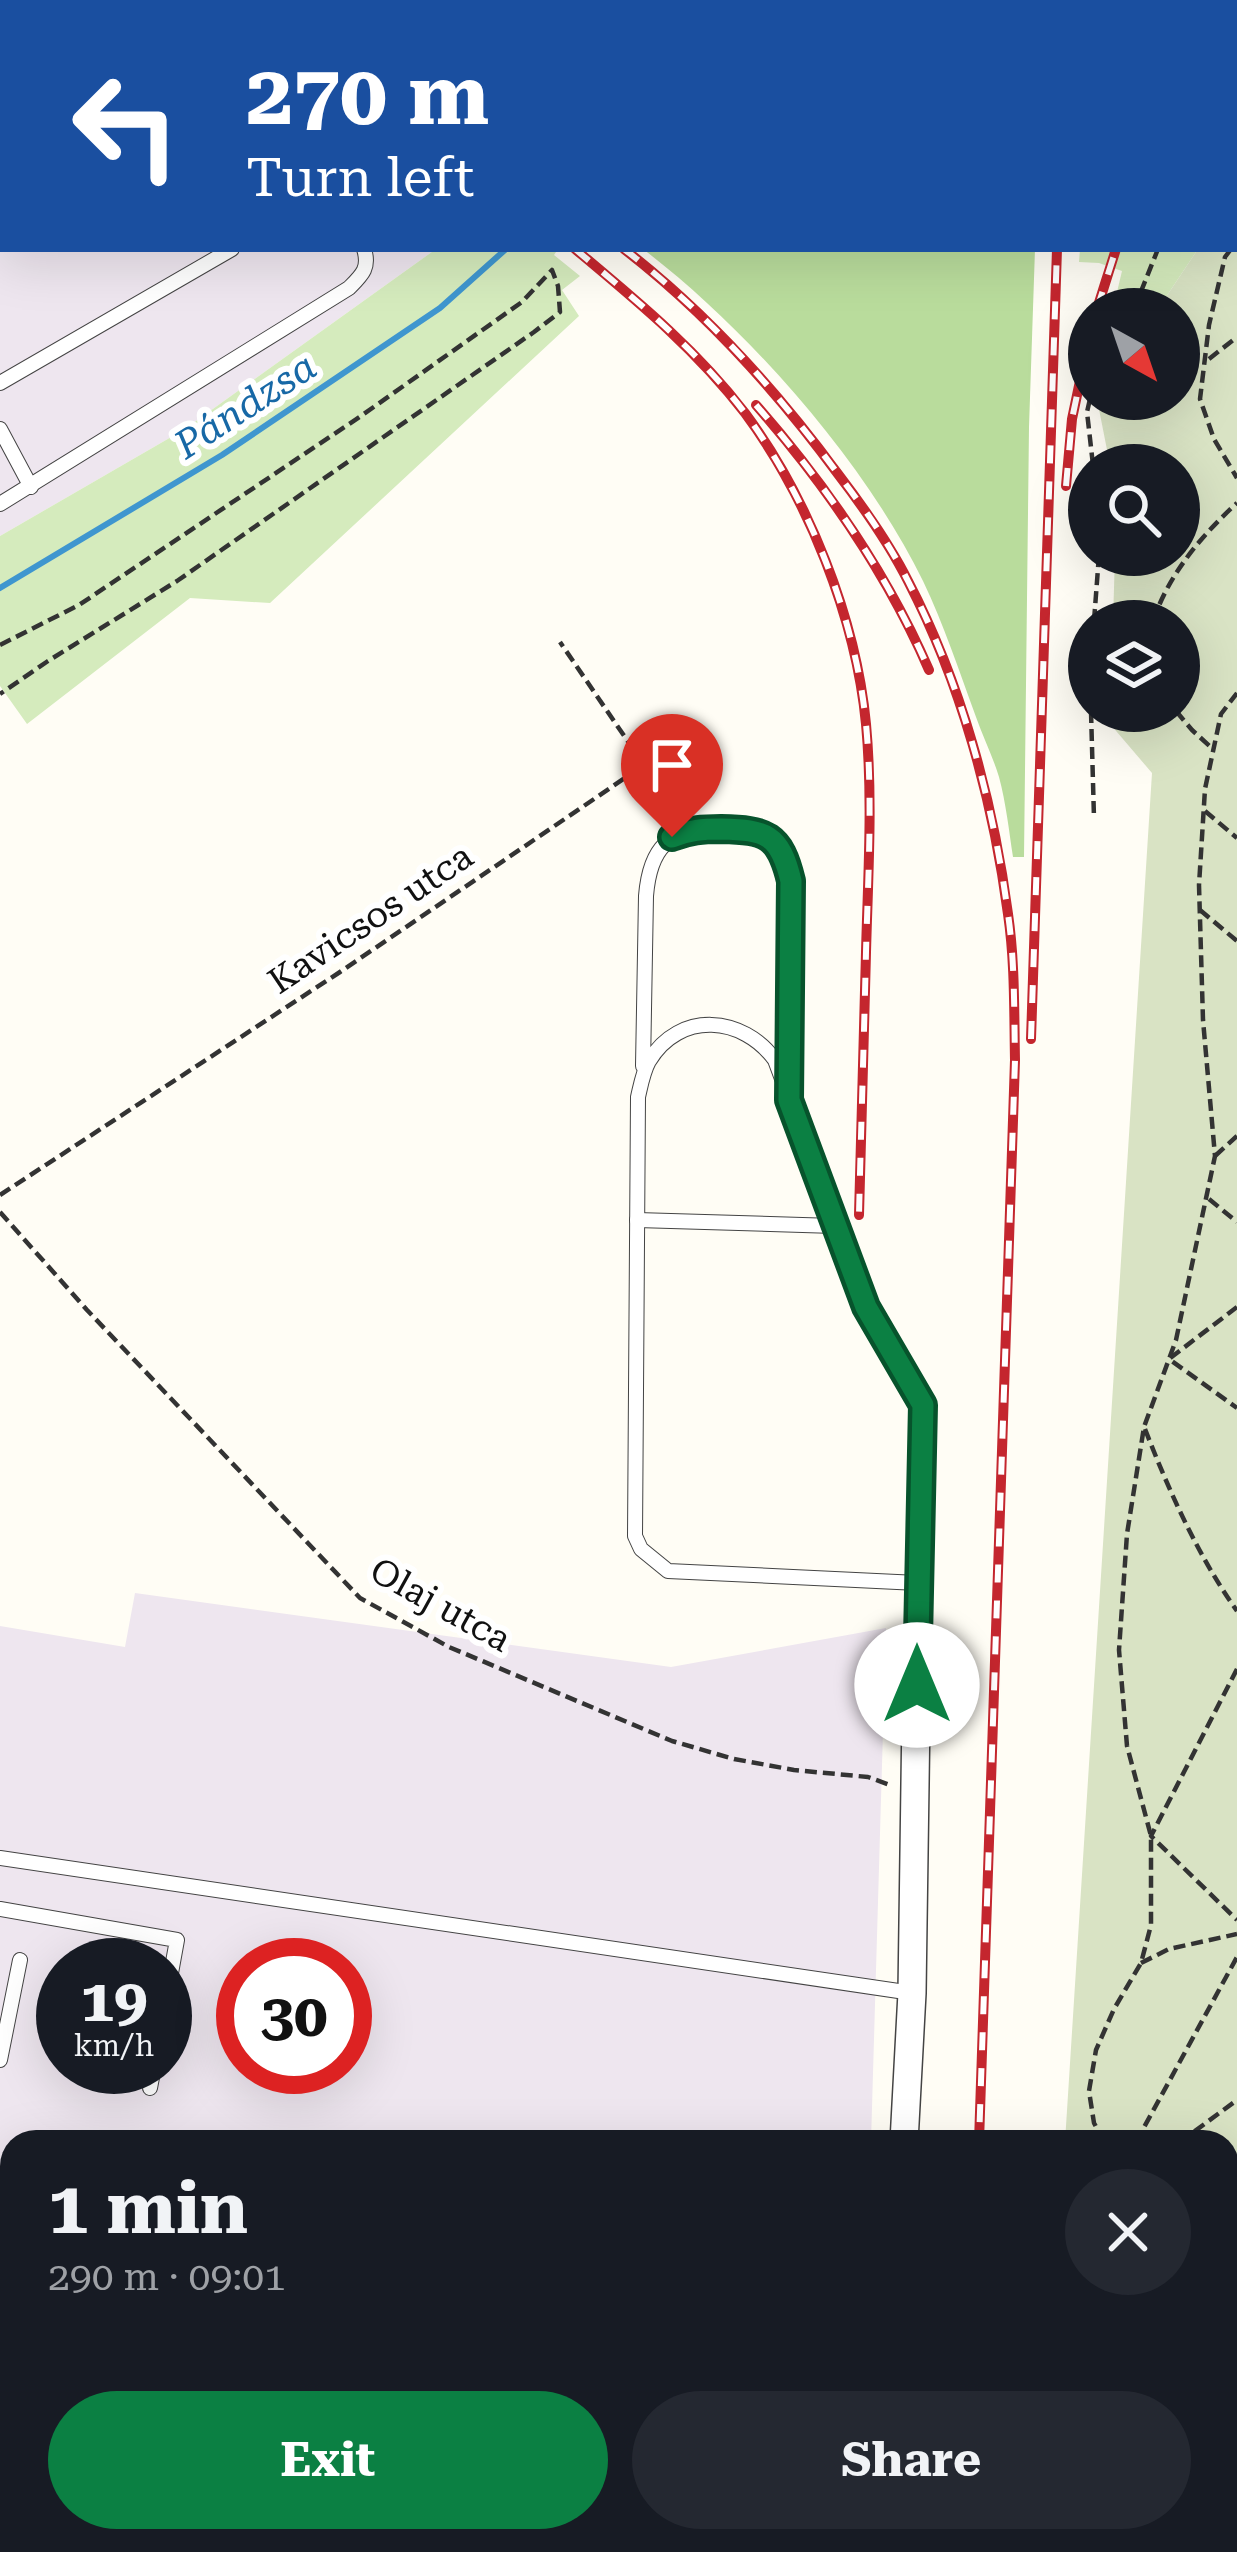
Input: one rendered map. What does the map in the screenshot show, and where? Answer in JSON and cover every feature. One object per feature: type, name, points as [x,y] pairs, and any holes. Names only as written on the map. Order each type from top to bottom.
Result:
[{"type":"street","points":[[905,2130],[913,1993],[917,1644]]},
{"type":"lane","points":[[0,383],[227,252]]},
{"type":"lane","points":[[0,504],[349,288],[365,272],[365,252]]},
{"type":"lane","points":[[0,429],[31,488]]},
{"type":"lane","points":[[789,1100],[791,881],[783,853],[766,835],[753,830],[695,829],[672,837],[653,859],[646,896],[643,1074],[638,1097],[634,1536],[641,1549],[668,1571],[918,1583]]},
{"type":"lane","points":[[643,1074],[661,1045],[712,1023],[732,1027],[764,1045],[775,1060],[866,1307],[923,1405],[917,1644]]},
{"type":"lane","points":[[638,1220],[835,1226]]},
{"type":"lane","points":[[0,1858],[913,1993]]},
{"type":"lane","points":[[0,1909],[166,1938]]},
{"type":"lane","points":[[0,2060],[5,2012],[20,1960]]},
{"type":"path","points":[[1142,288],[1157,252]]},
{"type":"path","points":[[1229,252],[1209,326],[1200,399],[1214,439],[1237,478]]},
{"type":"path","points":[[0,644],[79,605],[361,416],[521,302],[552,270],[560,312],[177,581],[0,694]]},
{"type":"path","points":[[1206,361],[1237,337]]},
{"type":"path","points":[[1161,600],[1169,581],[1237,502]]},
{"type":"path","name":"Kavicsos utca","points":[[0,1195],[340,972],[644,764],[560,642]]},
{"type":"path","points":[[1098,2130],[1089,2091],[1096,2050],[1141,1963],[1151,1925],[1151,1836],[1126,1747],[1119,1650],[1127,1534],[1144,1427],[1189,1286],[1215,1156],[1199,909],[1204,810],[1214,750],[1221,715],[1237,693]]},
{"type":"path","points":[[1092,732],[1094,818]]},
{"type":"path","points":[[1194,732],[1214,750]]},
{"type":"path","points":[[1204,810],[1237,838]]},
{"type":"path","points":[[1199,909],[1237,941]]},
{"type":"path","points":[[1215,1156],[1237,1136]]},
{"type":"path","points":[[1208,1198],[1237,1222]]},
{"type":"path","name":"Olaj utca","points":[[0,1212],[361,1598],[449,1647],[672,1741],[734,1759],[868,1777],[886,1783],[917,1808]]},
{"type":"path","points":[[1169,1359],[1237,1307]]},
{"type":"path","points":[[1169,1359],[1237,1408]]},
{"type":"path","points":[[1144,1427],[1195,1540],[1237,1611]]},
{"type":"path","points":[[1151,1836],[1237,1669]]},
{"type":"path","points":[[1151,1836],[1237,1920]]},
{"type":"path","points":[[1141,1963],[1169,1949],[1237,1934]]},
{"type":"path","points":[[1143,2130],[1237,1957]]},
{"type":"path","points":[[1196,2130],[1237,2100]]},
{"type":"shaded area","points":[[0,252],[432,252],[185,429],[0,536]]},
{"type":"shaded area","points":[[135,1593],[671,1667],[886,1628],[871,2130],[0,2130],[0,1626],[125,1647]]},
{"type":"green space","points":[[432,252],[556,252],[580,276],[562,290],[579,316],[270,603],[190,598],[27,724],[0,686],[0,536],[185,429]]},
{"type":"green space","points":[[647,252],[1035,252],[1024,857],[1013,857],[997,770],[938,614],[899,536],[801,400],[683,281]]},
{"type":"green space","points":[[1080,252],[1196,252],[1172,288],[1118,288],[1122,271],[1079,262]]},
{"type":"green space","points":[[1196,252],[1237,252],[1237,2130],[1066,2130],[1152,773],[1117,732],[1200,732],[1200,600],[1114,600],[1114,576],[1200,576],[1200,444],[1106,444],[1101,420],[1200,420],[1200,288],[1172,288]]},
{"type":"waterway","name":"Pándzsa","points":[[0,588],[222,455],[440,308],[503,252]]},
{"type":"railway","points":[[579,252],[686,346],[745,413],[789,483],[840,601],[861,684],[869,781],[859,1215]]},
{"type":"railway","points":[[628,252],[684,299],[765,383],[848,487],[893,553],[927,620],[959,701],[984,785],[1002,871],[1012,950],[1015,1060],[979,2130]]},
{"type":"railway","points":[[1031,1039],[1057,252]]},
{"type":"railway","points":[[1104,288],[1115,252]]},
{"type":"railway","points":[[756,405],[853,531],[929,670]]},
{"type":"railway","points":[[1066,486],[1072,420]]},
{"type":"route","points":[[672,837],[695,829],[753,830],[777,844],[788,865],[789,1100],[866,1307],[923,1405],[917,1685]]}]
